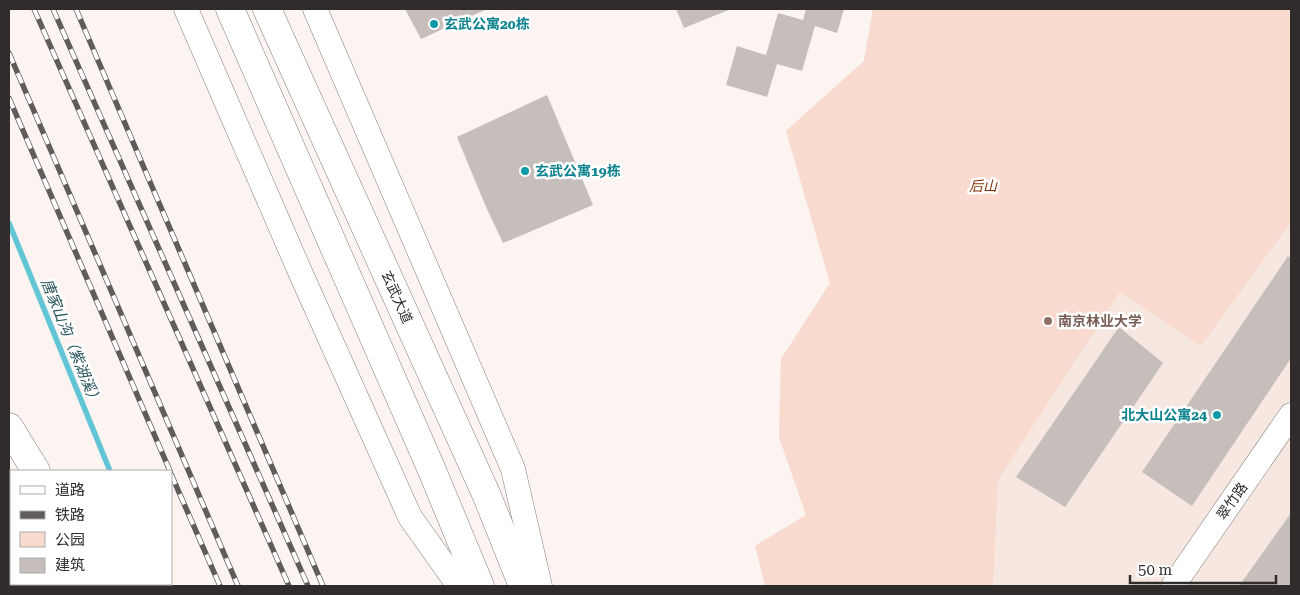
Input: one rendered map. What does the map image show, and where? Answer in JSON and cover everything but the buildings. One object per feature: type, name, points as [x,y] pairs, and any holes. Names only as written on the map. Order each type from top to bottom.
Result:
[{"type":"main road","points":[[230,9],[431,468],[480,586]]},
{"type":"main road","name":"玄武大道","points":[[267,9],[486,496],[523,586]]},
{"type":"main road","points":[[9,427],[35,470]]},
{"type":"street","points":[[186,9],[301,274],[410,517],[459,586]]},
{"type":"street","points":[[315,9],[513,468],[540,586]]},
{"type":"street","name":"翠竹路","points":[[1173,586],[1291,418]]},
{"type":"shaded area","name":"后山","points":[[873,9],[1291,9],[1291,586],[765,586],[755,546],[806,515],[779,437],[781,359],[830,283],[786,131],[864,61]]},
{"type":"green space","name":"后山","points":[[873,9],[1291,9],[1291,222],[1201,346],[1120,292],[998,480],[993,586],[765,586],[755,546],[806,515],[779,437],[781,359],[830,283],[786,131],[864,61]]},
{"type":"waterway","name":"唐家山沟（紫湖溪）","points":[[9,223],[110,470]]},
{"type":"railway","points":[[34,9],[289,586]]},
{"type":"railway","points":[[53,9],[308,586]]},
{"type":"railway","points":[[76,9],[323,586]]},
{"type":"railway","points":[[9,53],[238,586]]},
{"type":"railway","points":[[9,98],[170,470]]},
{"type":"railway","points":[[172,476],[220,586]]},
{"type":"place","name":"玄武公寓20栋","points":[[434,24]]},
{"type":"place","name":"玄武公寓19栋","points":[[525,171]]},
{"type":"place","name":"南京林业大学","points":[[1048,321]]},
{"type":"place","name":"北大山公寓24","points":[[1217,415]]}]
